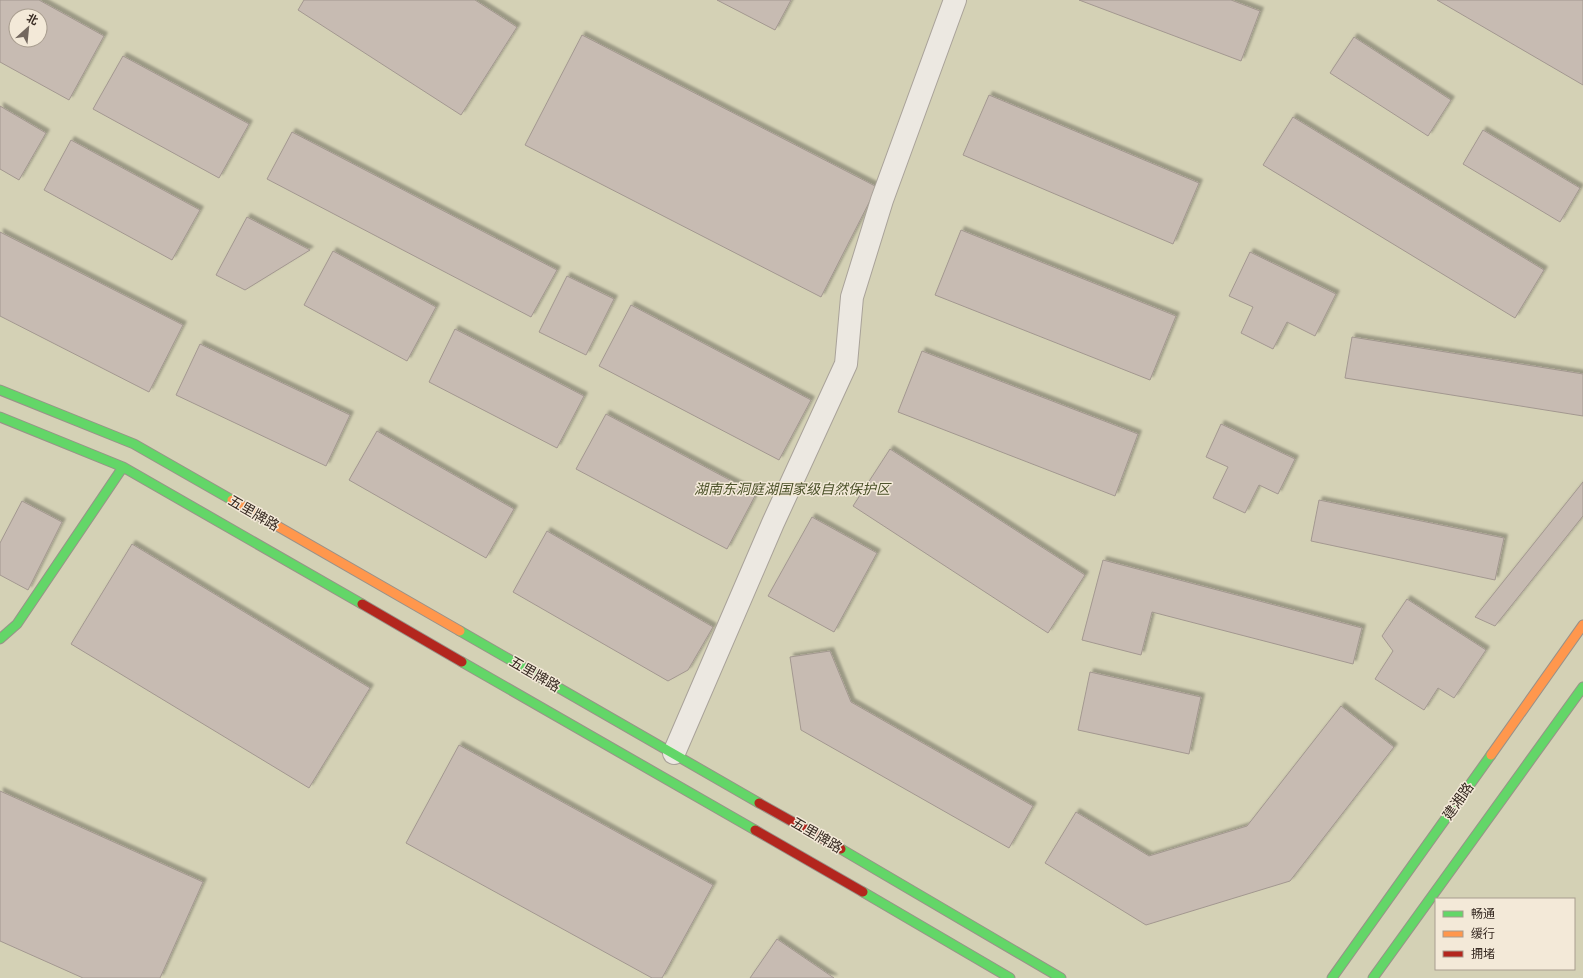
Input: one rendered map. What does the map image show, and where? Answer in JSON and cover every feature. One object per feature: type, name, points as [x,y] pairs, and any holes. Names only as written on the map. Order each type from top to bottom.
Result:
[{"type":"main road","name":"五里牌路","points":[[0,390],[134,444],[854,856],[1061,978]]},
{"type":"main road","name":"五里牌路","points":[[0,417],[123,467],[841,879],[1010,978]]},
{"type":"main road","points":[[0,639],[17,624],[123,467]]},
{"type":"main road","name":"建湘路","points":[[1332,978],[1583,625]]},
{"type":"main road","points":[[1373,978],[1583,687]]},
{"type":"street","points":[[674,753],[773,523],[846,364],[852,297],[882,200],[955,0]]},
{"type":"green space","name":"湖南东洞庭湖国家级自然保护区","points":[[0,0],[1583,0],[1583,978],[0,978]]},
{"type":"building","points":[[0,0],[39,0],[104,36],[69,100],[0,62]]},
{"type":"building","points":[[304,0],[475,0],[517,27],[461,115],[298,10]]},
{"type":"building","points":[[717,0],[791,0],[775,30]]},
{"type":"building","points":[[1079,0],[1231,0],[1260,11],[1241,61]]},
{"type":"building","points":[[1437,0],[1583,0],[1583,85]]},
{"type":"building","points":[[582,35],[877,187],[821,297],[525,145]]},
{"type":"building","points":[[1354,37],[1451,100],[1428,136],[1330,73]]},
{"type":"building","points":[[123,56],[249,124],[219,178],[93,109]]},
{"type":"building","points":[[989,95],[1199,183],[1173,244],[963,155]]},
{"type":"building","points":[[0,106],[46,133],[19,180],[0,169]]},
{"type":"building","points":[[1293,117],[1544,270],[1515,318],[1263,165]]},
{"type":"building","points":[[1483,130],[1580,188],[1560,222],[1463,164]]},
{"type":"building","points":[[292,132],[557,270],[531,317],[267,179]]},
{"type":"building","points":[[71,140],[200,210],[172,260],[44,190]]},
{"type":"building","points":[[247,217],[310,250],[245,290],[216,275]]},
{"type":"building","points":[[961,230],[1176,316],[1150,380],[935,295]]},
{"type":"building","points":[[0,232],[183,325],[149,392],[0,316]]},
{"type":"building","points":[[333,251],[436,307],[407,361],[304,305]]},
{"type":"building","points":[[1250,252],[1336,294],[1315,336],[1287,322],[1273,349],[1241,333],[1253,307],[1229,296]]},
{"type":"building","points":[[567,276],[614,299],[586,355],[539,332]]},
{"type":"building","points":[[631,305],[811,400],[779,460],[599,366]]},
{"type":"building","points":[[455,329],[584,396],[557,448],[429,382]]},
{"type":"building","points":[[1352,337],[1583,374],[1583,416],[1345,378]]},
{"type":"building","points":[[200,344],[350,415],[326,466],[176,395]]},
{"type":"building","points":[[922,351],[1138,434],[1115,496],[898,412]]},
{"type":"building","points":[[606,414],[756,494],[727,549],[576,469]]},
{"type":"building","points":[[1221,424],[1295,459],[1278,494],[1259,485],[1245,513],[1213,498],[1228,467],[1206,457]]},
{"type":"building","points":[[377,431],[514,509],[486,558],[349,480]]},
{"type":"building","points":[[890,449],[1085,575],[1048,633],[853,506]]},
{"type":"building","points":[[1583,482],[1583,516],[1495,626],[1475,617]]},
{"type":"building","points":[[1319,500],[1504,538],[1495,580],[1311,541]]},
{"type":"building","points":[[22,501],[62,522],[28,590],[0,575],[0,543]]},
{"type":"building","points":[[812,517],[877,553],[834,632],[768,596]]},
{"type":"building","points":[[547,531],[713,627],[688,670],[668,681],[513,592]]},
{"type":"building","points":[[132,544],[370,688],[309,788],[71,644]]},
{"type":"building","points":[[1103,560],[1362,628],[1353,664],[1152,612],[1141,655],[1082,640]]},
{"type":"building","points":[[1407,599],[1486,650],[1454,698],[1438,688],[1424,710],[1375,679],[1393,651],[1382,636]]},
{"type":"building","points":[[830,651],[851,702],[1033,806],[1009,848],[801,730],[790,657]]},
{"type":"building","points":[[1090,672],[1201,697],[1189,754],[1078,730]]},
{"type":"building","points":[[1341,706],[1394,747],[1290,881],[1146,925],[1045,863],[1076,812],[1149,856],[1247,826]]},
{"type":"building","points":[[459,745],[713,885],[662,978],[652,978],[406,843]]},
{"type":"building","points":[[0,791],[203,882],[160,978],[83,978],[0,941]]},
{"type":"building","points":[[777,939],[834,978],[750,978]]},
{"type":"traffic: fast","points":[[0,390],[134,444],[232,500]]},
{"type":"traffic: fast","points":[[0,417],[123,467],[362,604]]},
{"type":"traffic: fast","points":[[0,639],[17,624],[123,467]]},
{"type":"traffic: fast","points":[[460,631],[759,803]]},
{"type":"traffic: fast","points":[[462,662],[755,830]]},
{"type":"traffic: fast","points":[[1373,978],[1583,687]]},
{"type":"traffic: fast","points":[[1332,978],[1491,755]]},
{"type":"traffic: fast","points":[[841,849],[1061,978]]},
{"type":"traffic: fast","points":[[863,892],[1010,978]]},
{"type":"traffic: slow","points":[[232,500],[460,631]]},
{"type":"traffic: slow","points":[[1491,755],[1583,625]]},
{"type":"traffic: jam","points":[[362,604],[462,662]]},
{"type":"traffic: jam","points":[[759,803],[841,849]]},
{"type":"traffic: jam","points":[[755,830],[863,892]]}]
